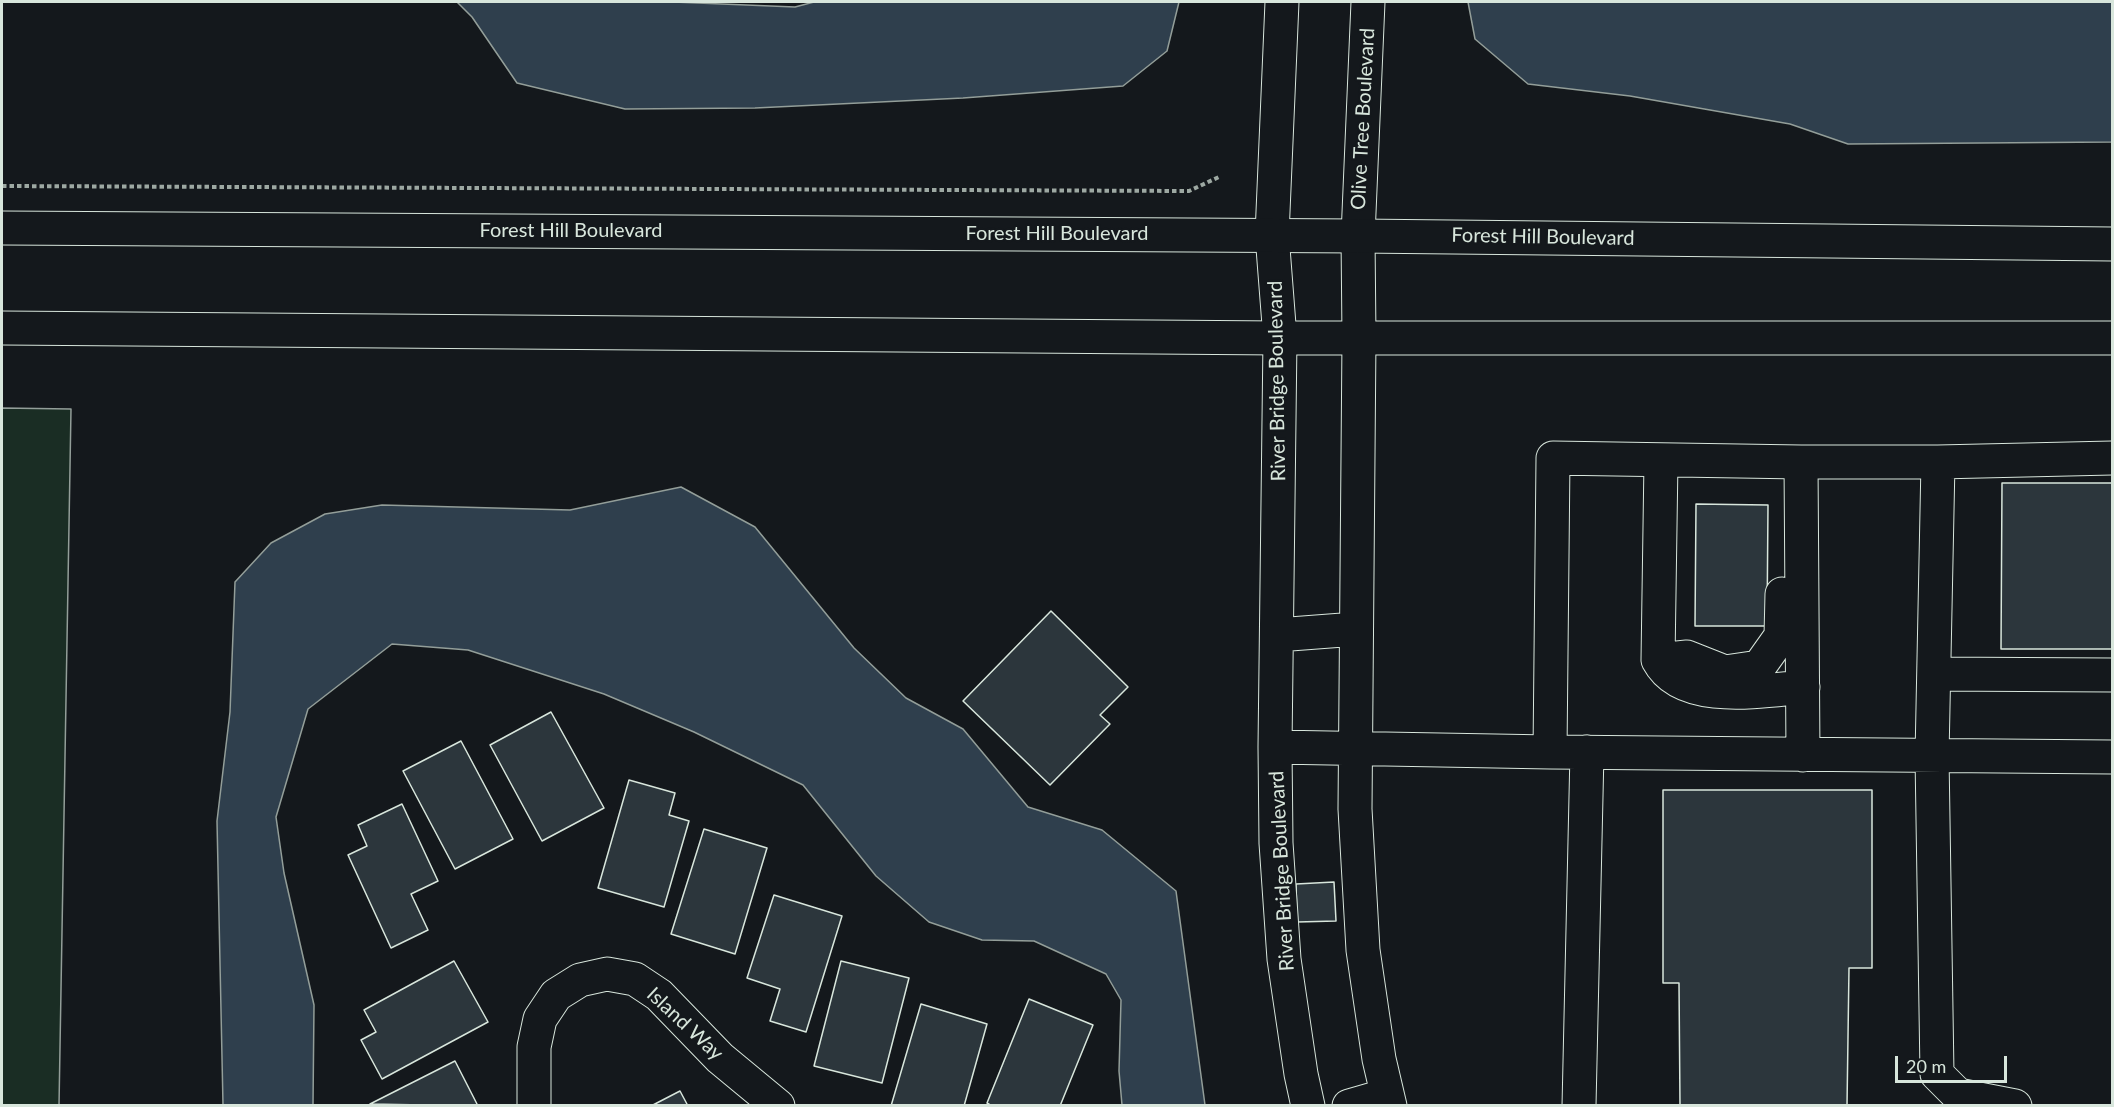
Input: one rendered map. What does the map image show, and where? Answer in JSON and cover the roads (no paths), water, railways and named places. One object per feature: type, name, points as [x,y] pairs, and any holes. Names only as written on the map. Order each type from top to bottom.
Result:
[{"type":"main road","points":[[1272,235],[1282,2]]},
{"type":"main road","name":"Olive Tree Boulevard","points":[[1358,236],[1368,2]]},
{"type":"main road","name":"Forest Hill Boulevard","points":[[2,228],[1272,235],[2112,244]]},
{"type":"main road","name":"River Bridge Boulevard","points":[[1272,235],[1280,338],[1276,843],[1284,959],[1308,1106]]},
{"type":"main road","points":[[1349,1106],[1389,1100],[1378,1059],[1363,950],[1355,839],[1358,236]]},
{"type":"main road","points":[[2,328],[1280,338],[2112,339]]},
{"type":"main road","points":[[1550,752],[1553,458],[1938,462],[2112,458]]},
{"type":"main road","points":[[1661,460],[1658,660],[1663,670],[1673,679],[1702,689],[1732,693],[1803,687]]},
{"type":"main road","points":[[1801,462],[1803,755]]},
{"type":"main road","points":[[1938,462],[1932,756],[1937,1074],[1958,1095],[2015,1106]]},
{"type":"main road","points":[[1658,660],[1687,657],[1725,672],[1759,667],[1781,636],[1782,524],[1801,501]]},
{"type":"main road","points":[[1277,635],[1356,629]]},
{"type":"main road","points":[[1934,674],[2112,675]]},
{"type":"main road","points":[[1275,747],[2112,757]]},
{"type":"main road","points":[[1580,1106],[1587,752]]},
{"type":"main road","name":"Island Way","points":[[534,1106],[534,1047],[540,1019],[556,995],[580,980],[607,974],[635,979],[659,995],[720,1058],[778,1106]]},
{"type":"water","points":[[457,2],[673,2],[795,7],[814,2],[1179,2],[1167,51],[1123,86],[963,98],[755,108],[625,109],[517,83],[472,17]]},
{"type":"water","points":[[1468,2],[2112,2],[2112,142],[1848,144],[1790,124],[1630,96],[1528,84],[1475,39]]},
{"type":"water","points":[[681,487],[755,527],[854,648],[906,698],[963,729],[1028,807],[1102,830],[1176,891],[1205,1105],[1122,1105],[1119,1071],[1121,1000],[1106,974],[1034,941],[982,940],[929,922],[876,876],[803,785],[694,732],[604,694],[468,650],[392,644],[308,709],[276,817],[284,873],[314,1005],[313,1105],[223,1105],[217,821],[230,712],[235,582],[271,543],[325,514],[382,505],[570,510]]}]
